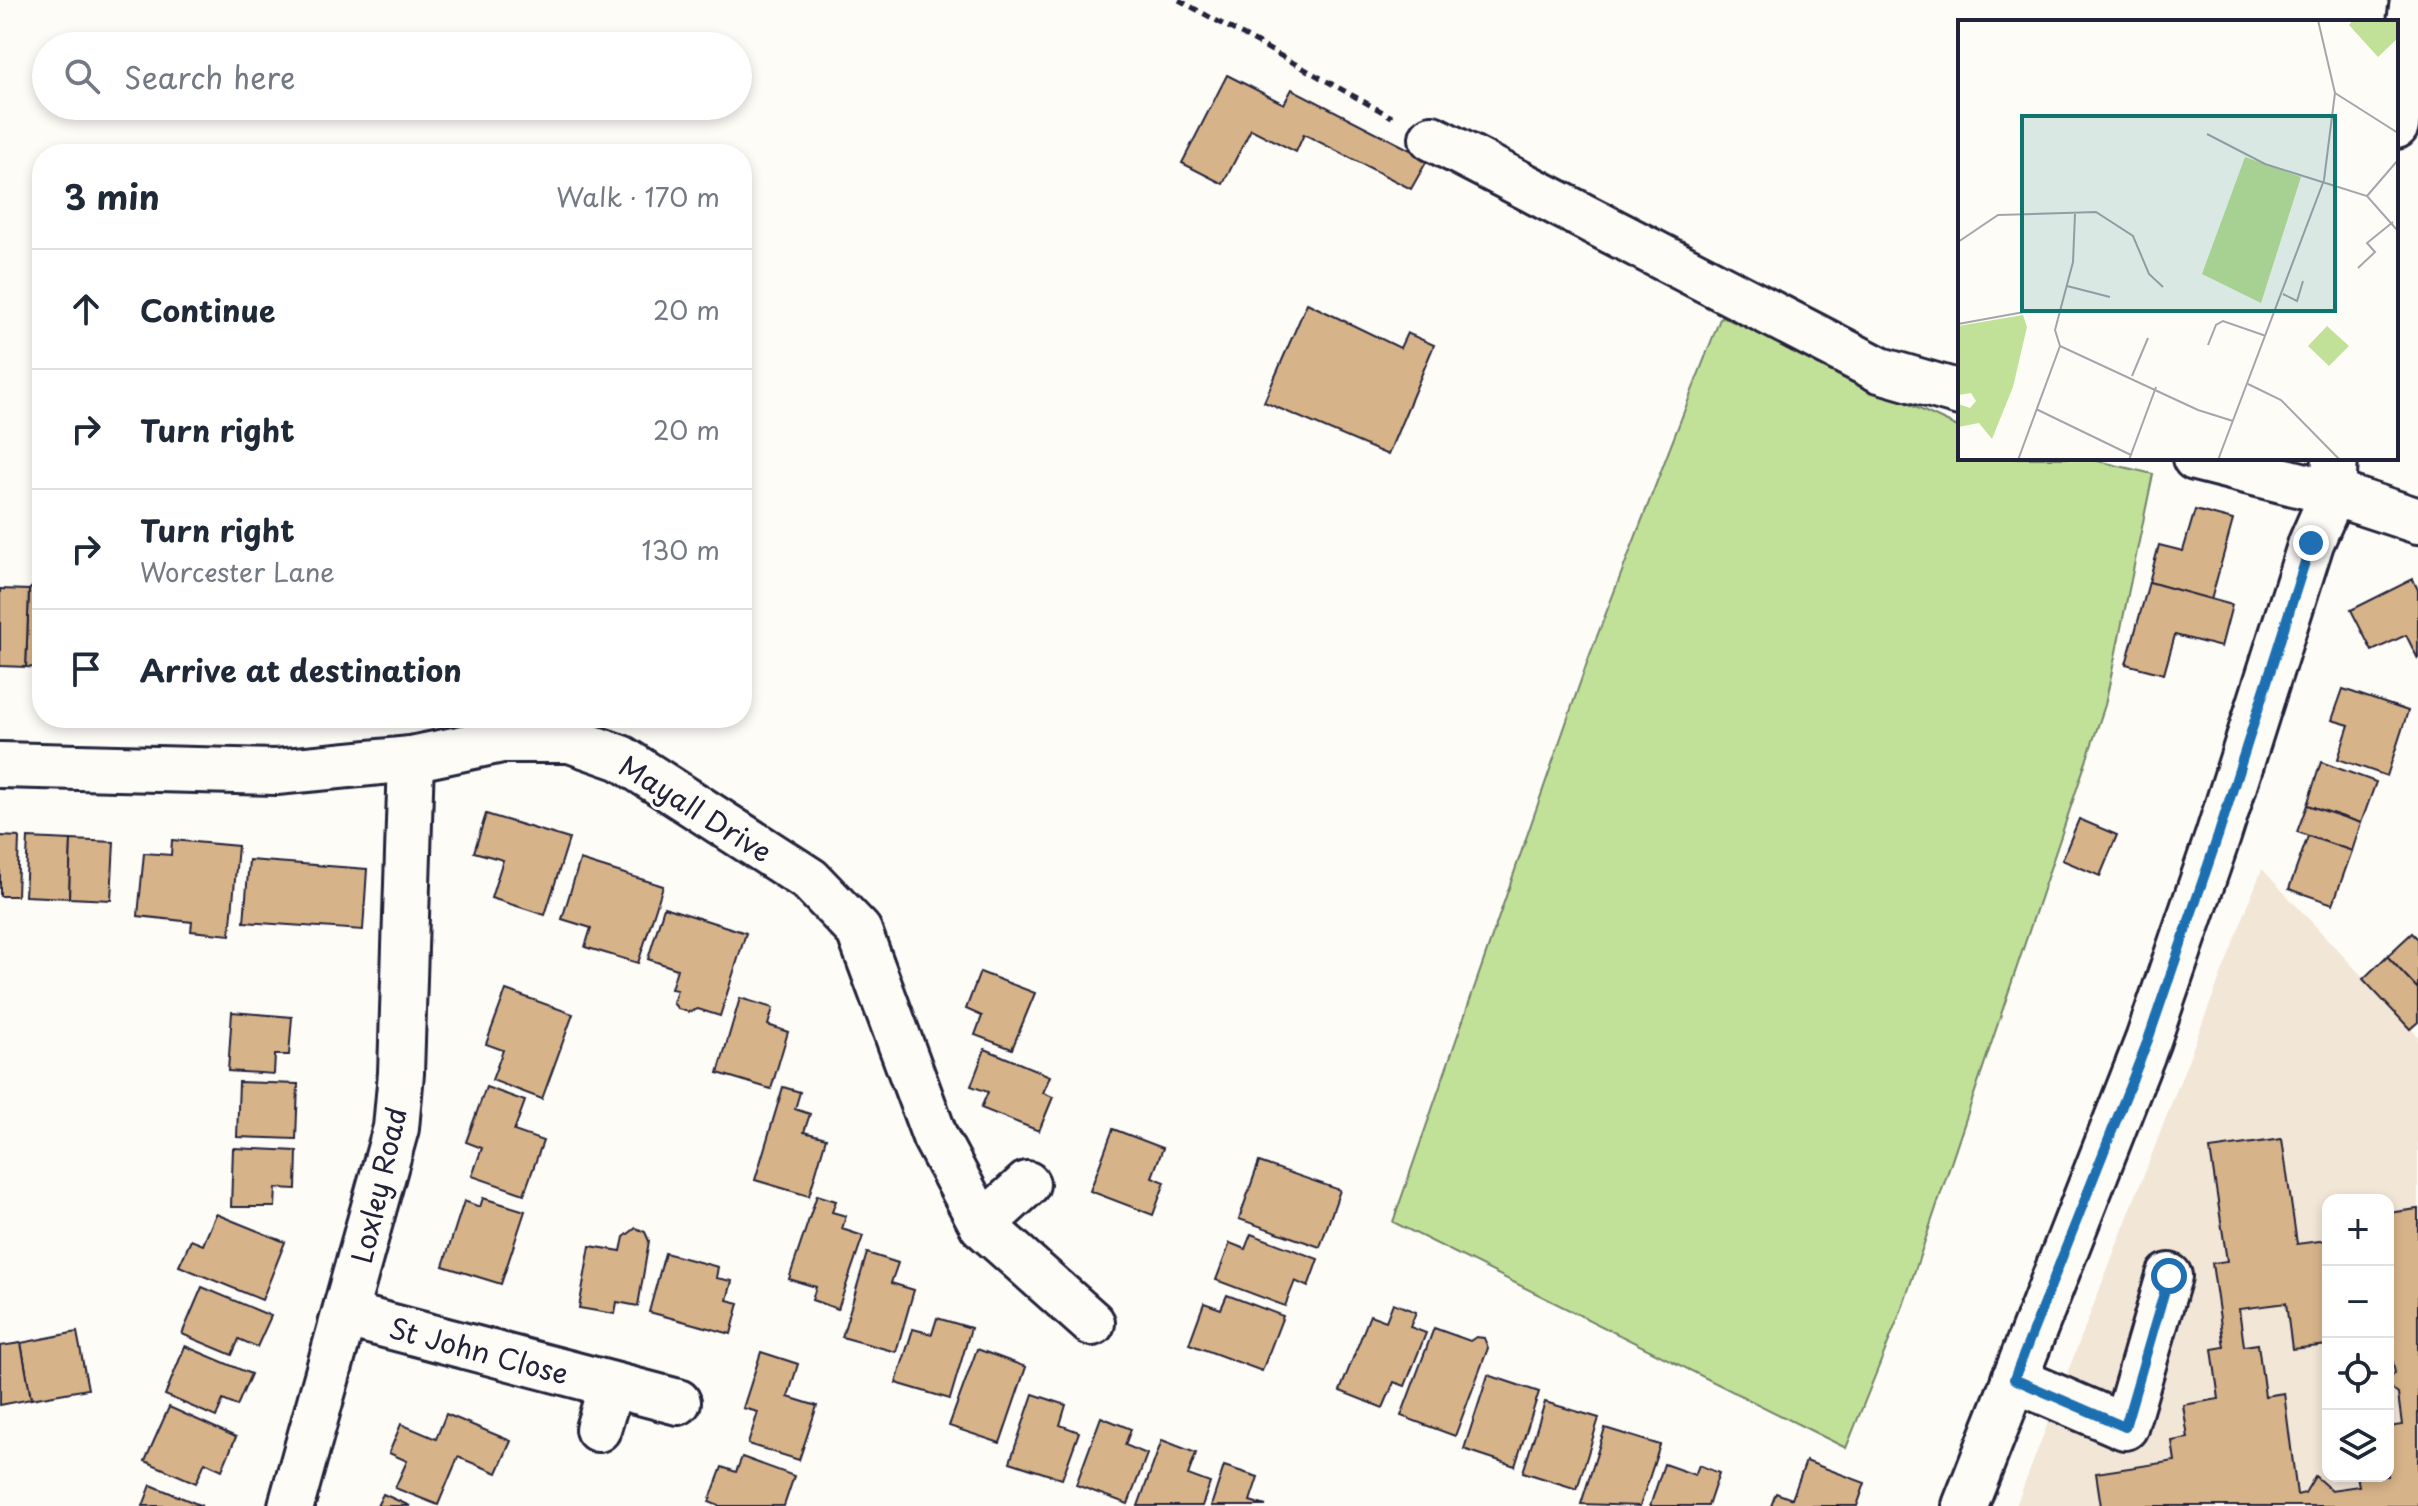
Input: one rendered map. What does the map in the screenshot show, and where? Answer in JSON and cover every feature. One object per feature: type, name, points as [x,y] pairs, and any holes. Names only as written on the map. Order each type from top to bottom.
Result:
[{"type":"street","points":[[2398,111],[2413,0]]},
{"type":"street","points":[[1432,138],[1880,370],[1958,392]]},
{"type":"street","points":[[2210,460],[2334,476],[2418,521]]},
{"type":"street","points":[[1965,1506],[2148,1040],[2218,836],[2334,476]]},
{"type":"street","name":"Mayall Drive","points":[[0,765],[276,772],[411,759],[502,740],[570,740],[621,758],[810,880],[859,931],[935,1137],[982,1225],[1092,1323]]},
{"type":"street","name":"Loxley Road","points":[[291,1506],[347,1315],[396,1128],[411,759]]},
{"type":"street","points":[[982,1225],[1027,1184]]},
{"type":"street","points":[[2014,1379],[2125,1427],[2169,1276]]},
{"type":"street","name":"St John Close","points":[[347,1315],[678,1402]]},
{"type":"street","points":[[598,1429],[611,1386]]},
{"type":"path","points":[[1179,0],[1432,138]]},
{"type":"shaded area","points":[[2262,869],[2418,1036],[2418,1506],[2016,1506]]},
{"type":"green space","points":[[1721,316],[1958,427],[1958,460],[2094,460],[2153,474],[2105,705],[1903,1306],[1846,1448],[1393,1222],[1589,657]]},
{"type":"building","points":[[1227,75],[1284,104],[1292,89],[1428,159],[1411,189],[1304,134],[1296,152],[1251,129],[1223,184],[1182,163]]},
{"type":"building","points":[[1307,303],[1400,348],[1407,333],[1434,345],[1388,455],[1264,402]]},
{"type":"building","points":[[2195,510],[2233,520],[2211,600],[2149,582],[2159,545],[2183,551]]},
{"type":"building","points":[[2413,579],[2418,590],[2418,659],[2406,635],[2372,651],[2351,610]]},
{"type":"building","points":[[2149,582],[2232,605],[2221,647],[2175,635],[2164,674],[2126,664]]},
{"type":"building","points":[[32,587],[32,667],[26,667],[29,590]]},
{"type":"building","points":[[0,589],[29,590],[26,667],[0,666]]},
{"type":"building","points":[[2343,689],[2408,711],[2387,776],[2338,759],[2349,725],[2332,720]]},
{"type":"building","points":[[2321,762],[2376,782],[2361,823],[2307,805]]},
{"type":"building","points":[[2307,805],[2361,823],[2352,851],[2297,832]]},
{"type":"building","points":[[486,814],[569,839],[545,915],[491,898],[503,860],[474,852]]},
{"type":"building","points":[[2079,819],[2117,835],[2100,876],[2062,860]]},
{"type":"building","points":[[0,836],[19,837],[17,896],[0,896]]},
{"type":"building","points":[[2308,836],[2352,851],[2333,904],[2289,889]]},
{"type":"building","points":[[28,838],[71,840],[69,898],[25,896]]},
{"type":"building","points":[[71,840],[114,842],[111,900],[69,898]]},
{"type":"building","points":[[172,840],[238,846],[230,935],[191,931],[192,922],[138,916],[144,853],[171,855]]},
{"type":"building","points":[[249,860],[367,869],[363,930],[244,922]]},
{"type":"building","points":[[580,860],[663,886],[638,963],[585,947],[591,928],[562,919]]},
{"type":"building","points":[[664,907],[746,933],[720,1016],[698,1009],[689,1012],[678,1009],[673,1003],[677,990],[671,989],[677,969],[648,959]]},
{"type":"building","points":[[2412,933],[2418,939],[2418,989],[2387,956]]},
{"type":"building","points":[[2387,956],[2418,989],[2418,1022],[2410,1029],[2363,979]]},
{"type":"building","points":[[980,972],[1035,993],[1012,1049],[975,1035],[982,1016],[966,1009]]},
{"type":"building","points":[[506,990],[573,1014],[542,1099],[492,1080],[503,1050],[486,1044]]},
{"type":"building","points":[[740,998],[773,1008],[768,1025],[788,1032],[771,1089],[718,1073]]},
{"type":"building","points":[[232,1012],[292,1017],[289,1055],[275,1055],[274,1074],[228,1071]]},
{"type":"building","points":[[985,1049],[1050,1076],[1043,1093],[1053,1097],[1039,1131],[981,1108],[988,1092],[971,1086]]},
{"type":"building","points":[[239,1082],[298,1084],[296,1139],[237,1137]]},
{"type":"building","points":[[486,1087],[525,1101],[514,1131],[543,1141],[524,1194],[472,1176],[482,1148],[466,1142]]},
{"type":"building","points":[[783,1087],[800,1092],[795,1109],[810,1114],[804,1132],[826,1138],[809,1196],[755,1180]]},
{"type":"building","points":[[1113,1129],[1163,1148],[1152,1177],[1165,1182],[1153,1215],[1090,1191]]},
{"type":"building","points":[[2282,1139],[2297,1244],[2322,1241],[2322,1346],[2292,1349],[2286,1303],[2239,1309],[2244,1346],[2258,1344],[2265,1396],[2284,1393],[2297,1495],[2305,1493],[2315,1476],[2331,1490],[2359,1486],[2358,1482],[2394,1482],[2394,1426],[2402,1425],[2398,1394],[2394,1391],[2394,1212],[2418,1209],[2418,1506],[2101,1506],[2096,1473],[2175,1461],[2172,1441],[2188,1438],[2183,1405],[2219,1399],[2212,1349],[2224,1347],[2212,1263],[2227,1261],[2210,1149]]},
{"type":"building","points":[[233,1148],[297,1151],[296,1189],[276,1188],[275,1207],[231,1207]]},
{"type":"building","points":[[1259,1162],[1340,1190],[1320,1247],[1239,1219]]},
{"type":"building","points":[[817,1195],[836,1201],[832,1212],[846,1216],[842,1229],[863,1236],[838,1309],[812,1300],[816,1287],[789,1279]]},
{"type":"building","points":[[483,1198],[525,1211],[501,1284],[443,1266],[464,1201],[480,1207]]},
{"type":"building","points":[[216,1214],[285,1242],[262,1300],[179,1266],[191,1240],[203,1245]]},
{"type":"building","points":[[636,1228],[645,1232],[649,1241],[638,1306],[617,1302],[615,1314],[579,1308],[590,1246],[621,1251],[624,1237]]},
{"type":"building","points":[[1251,1234],[1318,1259],[1308,1287],[1295,1281],[1285,1306],[1216,1280],[1230,1243],[1245,1249]]},
{"type":"building","points":[[665,1253],[718,1267],[716,1278],[732,1281],[727,1300],[739,1303],[731,1334],[649,1312]]},
{"type":"building","points":[[867,1253],[898,1263],[891,1283],[914,1290],[896,1352],[842,1337]]},
{"type":"building","points":[[202,1287],[271,1316],[257,1347],[239,1339],[232,1355],[182,1334]]},
{"type":"building","points":[[1227,1295],[1283,1316],[1262,1371],[1189,1344],[1204,1303],[1221,1309]]},
{"type":"building","points":[[1393,1303],[1416,1312],[1410,1327],[1426,1333],[1405,1386],[1394,1382],[1383,1408],[1340,1391],[1370,1315],[1386,1321]]},
{"type":"building","points":[[937,1318],[971,1328],[950,1399],[896,1383],[913,1329],[932,1334]]},
{"type":"building","points":[[1434,1328],[1470,1341],[1476,1337],[1484,1338],[1488,1348],[1455,1436],[1401,1416]]},
{"type":"building","points":[[77,1332],[88,1389],[31,1399],[21,1343]]},
{"type":"building","points":[[21,1343],[31,1399],[0,1405],[0,1346]]},
{"type":"building","points":[[185,1346],[251,1374],[237,1406],[223,1400],[216,1417],[165,1395]]},
{"type":"building","points":[[977,1349],[1026,1367],[1000,1443],[949,1426]]},
{"type":"building","points":[[761,1352],[798,1364],[788,1397],[817,1406],[799,1460],[748,1444],[758,1412],[743,1408]]},
{"type":"building","points":[[1488,1375],[1539,1392],[1515,1466],[1464,1449]]},
{"type":"building","points":[[1033,1394],[1066,1405],[1060,1425],[1079,1432],[1062,1479],[1010,1462]]},
{"type":"building","points":[[1545,1402],[1599,1418],[1577,1489],[1523,1472]]},
{"type":"building","points":[[169,1407],[236,1437],[222,1470],[205,1462],[196,1483],[145,1461]]},
{"type":"building","points":[[446,1414],[511,1441],[497,1473],[458,1457],[438,1505],[395,1488],[407,1461],[389,1453],[401,1424],[436,1439]]},
{"type":"building","points":[[1101,1417],[1131,1429],[1125,1445],[1147,1454],[1128,1504],[1076,1485]]},
{"type":"building","points":[[1605,1428],[1660,1445],[1640,1506],[1581,1504]]},
{"type":"building","points":[[1162,1440],[1196,1453],[1188,1475],[1210,1483],[1202,1506],[1138,1506]]},
{"type":"building","points":[[742,1457],[794,1476],[784,1506],[719,1506],[709,1502],[722,1467],[736,1472]]},
{"type":"building","points":[[1806,1461],[1865,1483],[1857,1506],[1771,1506],[1776,1493],[1792,1499]]},
{"type":"building","points":[[1664,1464],[1695,1475],[1699,1465],[1719,1473],[1708,1506],[1650,1506]]},
{"type":"building","points":[[1224,1466],[1258,1477],[1250,1501],[1266,1506],[1211,1506]]},
{"type":"building","points":[[151,1485],[202,1506],[143,1506]]},
{"type":"building","points":[[383,1494],[410,1506],[377,1506]]},
{"type":"route","points":[[2169,1276],[2125,1427],[2014,1379],[2148,1040],[2218,836],[2311,543]]}]
